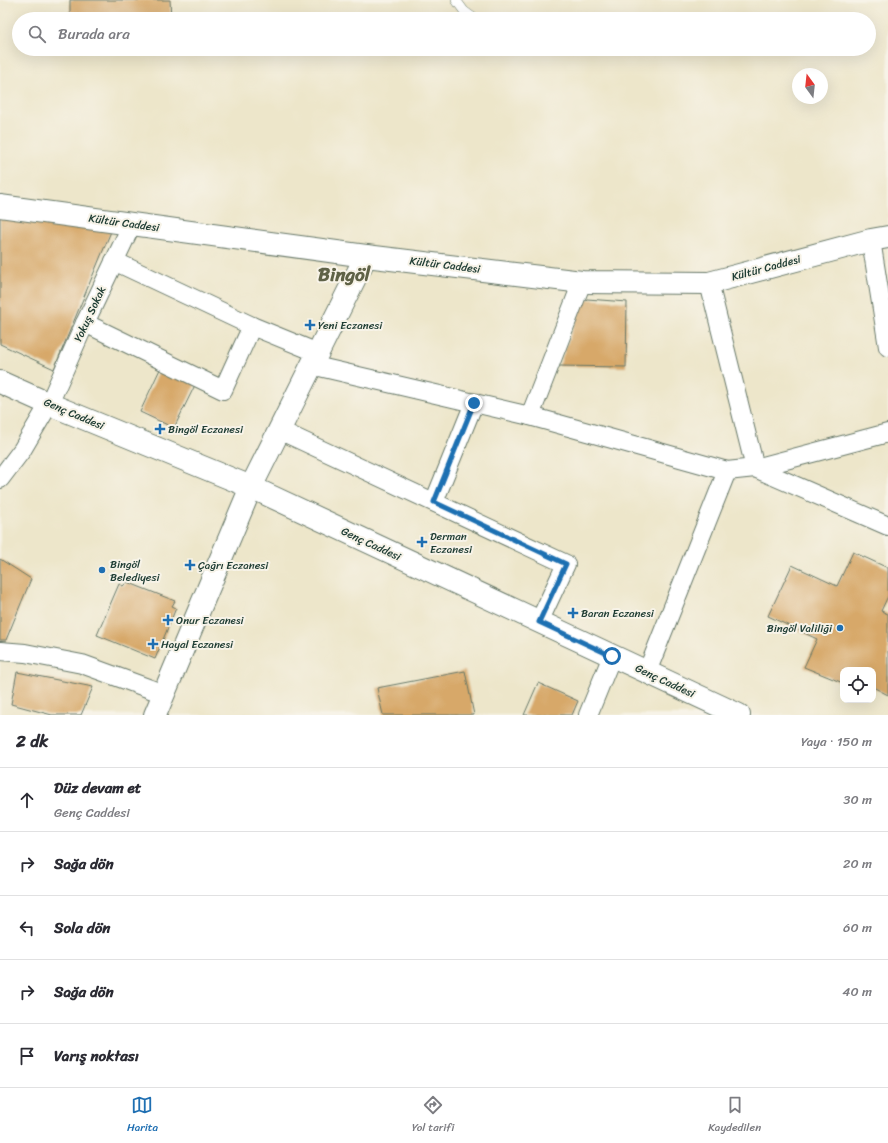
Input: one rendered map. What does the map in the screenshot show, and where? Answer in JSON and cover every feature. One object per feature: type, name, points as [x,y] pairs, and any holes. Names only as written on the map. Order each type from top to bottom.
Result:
[{"type":"street","name":"Kültür Caddesi","points":[[0,206],[366,256],[582,282],[709,283],[880,239]]},
{"type":"street","name":"Yokuş Sokak","points":[[0,479],[22,450],[49,404],[85,323],[132,224]]},
{"type":"street","points":[[880,239],[888,347]]},
{"type":"street","points":[[155,715],[251,487],[366,256]]},
{"type":"street","points":[[114,261],[252,326],[314,359],[474,403],[530,416],[728,471],[755,468],[888,433]]},
{"type":"street","points":[[530,416],[582,282]]},
{"type":"street","points":[[709,283],[755,468]]},
{"type":"street","points":[[85,323],[223,390],[252,326]]},
{"type":"street","name":"Genç Caddesi","points":[[0,382],[49,404],[251,487],[739,715]]},
{"type":"street","points":[[434,502],[474,403]]},
{"type":"street","points":[[279,430],[566,564],[539,622]]},
{"type":"street","points":[[755,468],[888,526]]},
{"type":"street","points":[[647,672],[728,471]]},
{"type":"street","points":[[0,651],[25,653],[82,664],[164,694]]},
{"type":"street","points":[[588,715],[612,656]]},
{"type":"lane","points":[[456,0],[465,12]]},
{"type":"building","points":[[70,0],[170,0],[171,12],[70,12]]},
{"type":"building","points":[[0,215],[112,229],[54,369],[0,344]]},
{"type":"building","points":[[587,299],[627,302],[626,367],[559,366],[582,303]]},
{"type":"building","points":[[161,367],[196,383],[174,428],[140,412]]},
{"type":"building","name":"Bingöl Valiliği","points":[[853,552],[888,568],[888,596],[881,611],[888,614],[888,695],[876,689],[876,667],[840,667],[840,682],[804,667],[817,639],[768,616],[792,565],[837,586]]},
{"type":"building","points":[[0,559],[31,579],[6,640],[0,640]]},
{"type":"building","points":[[127,582],[175,601],[172,606],[176,608],[155,659],[97,635],[119,584],[123,586]]},
{"type":"building","points":[[465,671],[474,715],[383,715],[377,688]]},
{"type":"building","points":[[17,672],[93,687],[81,715],[52,715],[11,704]]},
{"type":"building","points":[[538,683],[578,701],[572,715],[524,715]]},
{"type":"place","name":"Yeni Eczanesi","points":[[310,325]]},
{"type":"place","name":"Bingöl Eczanesi","points":[[160,429]]},
{"type":"place","name":"Derman Eczanesi","points":[[422,542]]},
{"type":"place","name":"Çağrı Eczanesi","points":[[190,565]]},
{"type":"place","name":"Bingöl Belediyesi","points":[[102,570]]},
{"type":"place","name":"Baran Eczanesi","points":[[573,613]]},
{"type":"place","name":"Onur Eczanesi","points":[[168,620]]},
{"type":"place","name":"Bingöl Valiliği","points":[[840,628]]},
{"type":"place","name":"Hayal Eczanesi","points":[[153,644]]},
{"type":"district","name":"Bingöl","points":[[344,274]]},
{"type":"route","points":[[474,403],[434,502],[566,564],[539,622],[612,656]]}]
